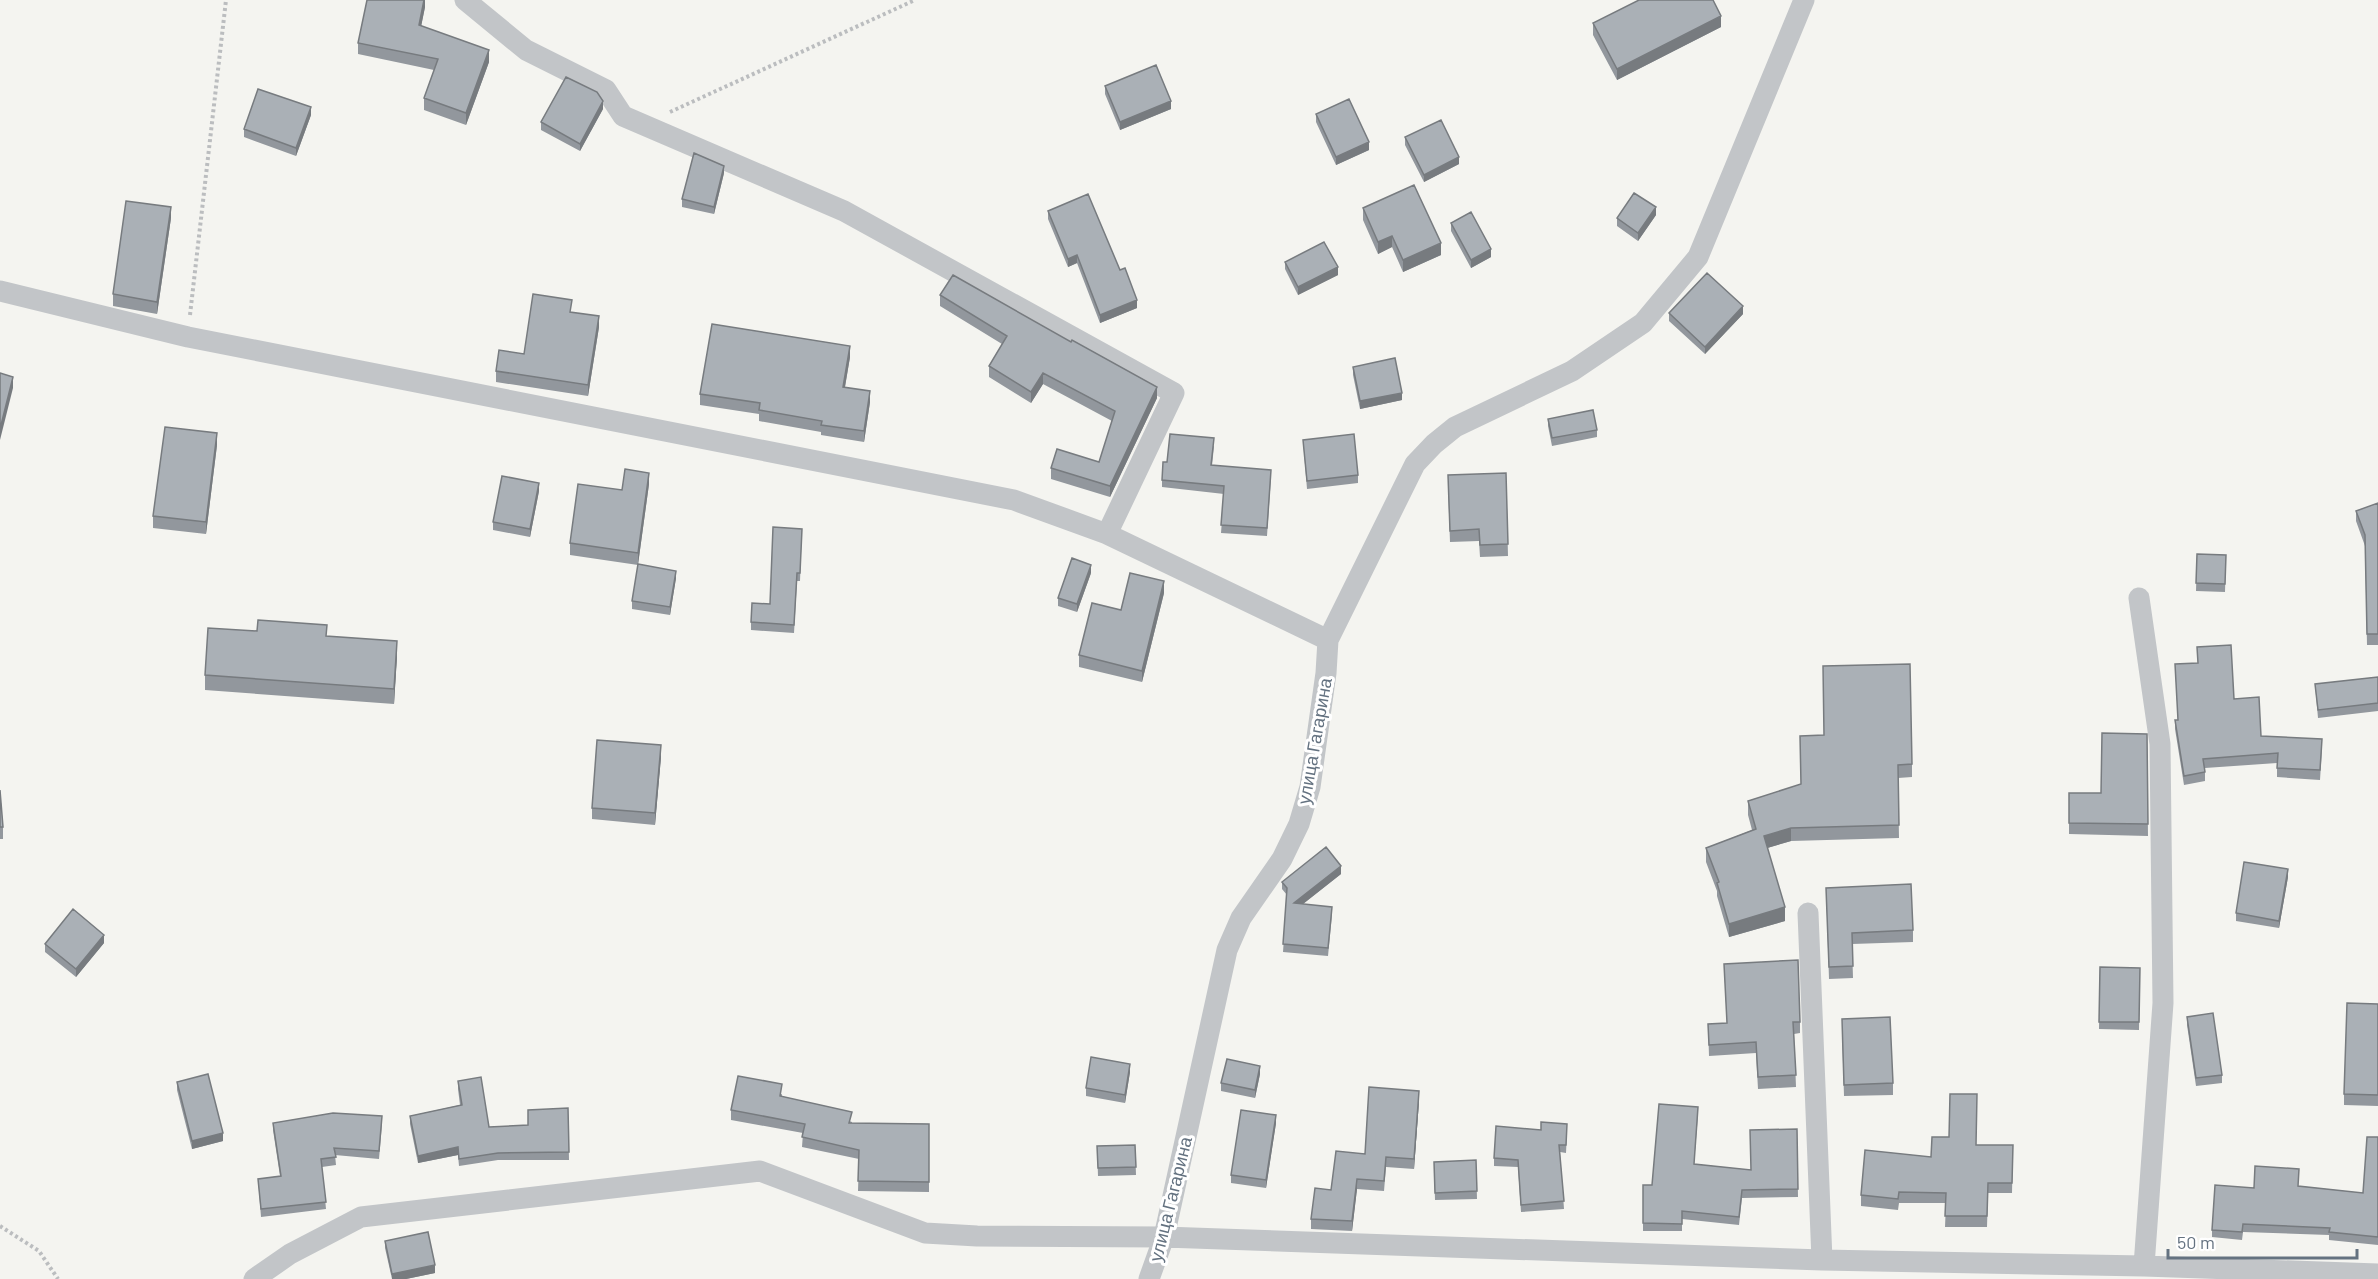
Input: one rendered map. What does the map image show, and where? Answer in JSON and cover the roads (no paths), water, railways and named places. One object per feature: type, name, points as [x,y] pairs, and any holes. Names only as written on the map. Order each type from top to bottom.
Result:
[{"type":"street","points":[[465,0],[526,50],[606,90],[623,116],[844,211],[1174,393],[1107,534]]},
{"type":"street","name":"улица Гагарина","points":[[1149,1279],[1164,1237],[1227,950],[1241,918],[1282,859],[1299,824],[1310,787],[1326,672],[1328,640],[1416,464],[1434,444],[1455,428],[1572,371],[1643,323],[1698,257],[1804,0]]},
{"type":"street","points":[[0,291],[188,337],[1014,500],[1107,534],[1328,640]]},
{"type":"street","points":[[2139,598],[2160,744],[2163,1003],[2144,1266]]},
{"type":"street","points":[[1808,913],[1822,1260]]},
{"type":"street","points":[[254,1279],[290,1254],[362,1217],[760,1171],[925,1233],[977,1236],[1164,1237],[1822,1260],[2144,1266],[2378,1274]]}]
